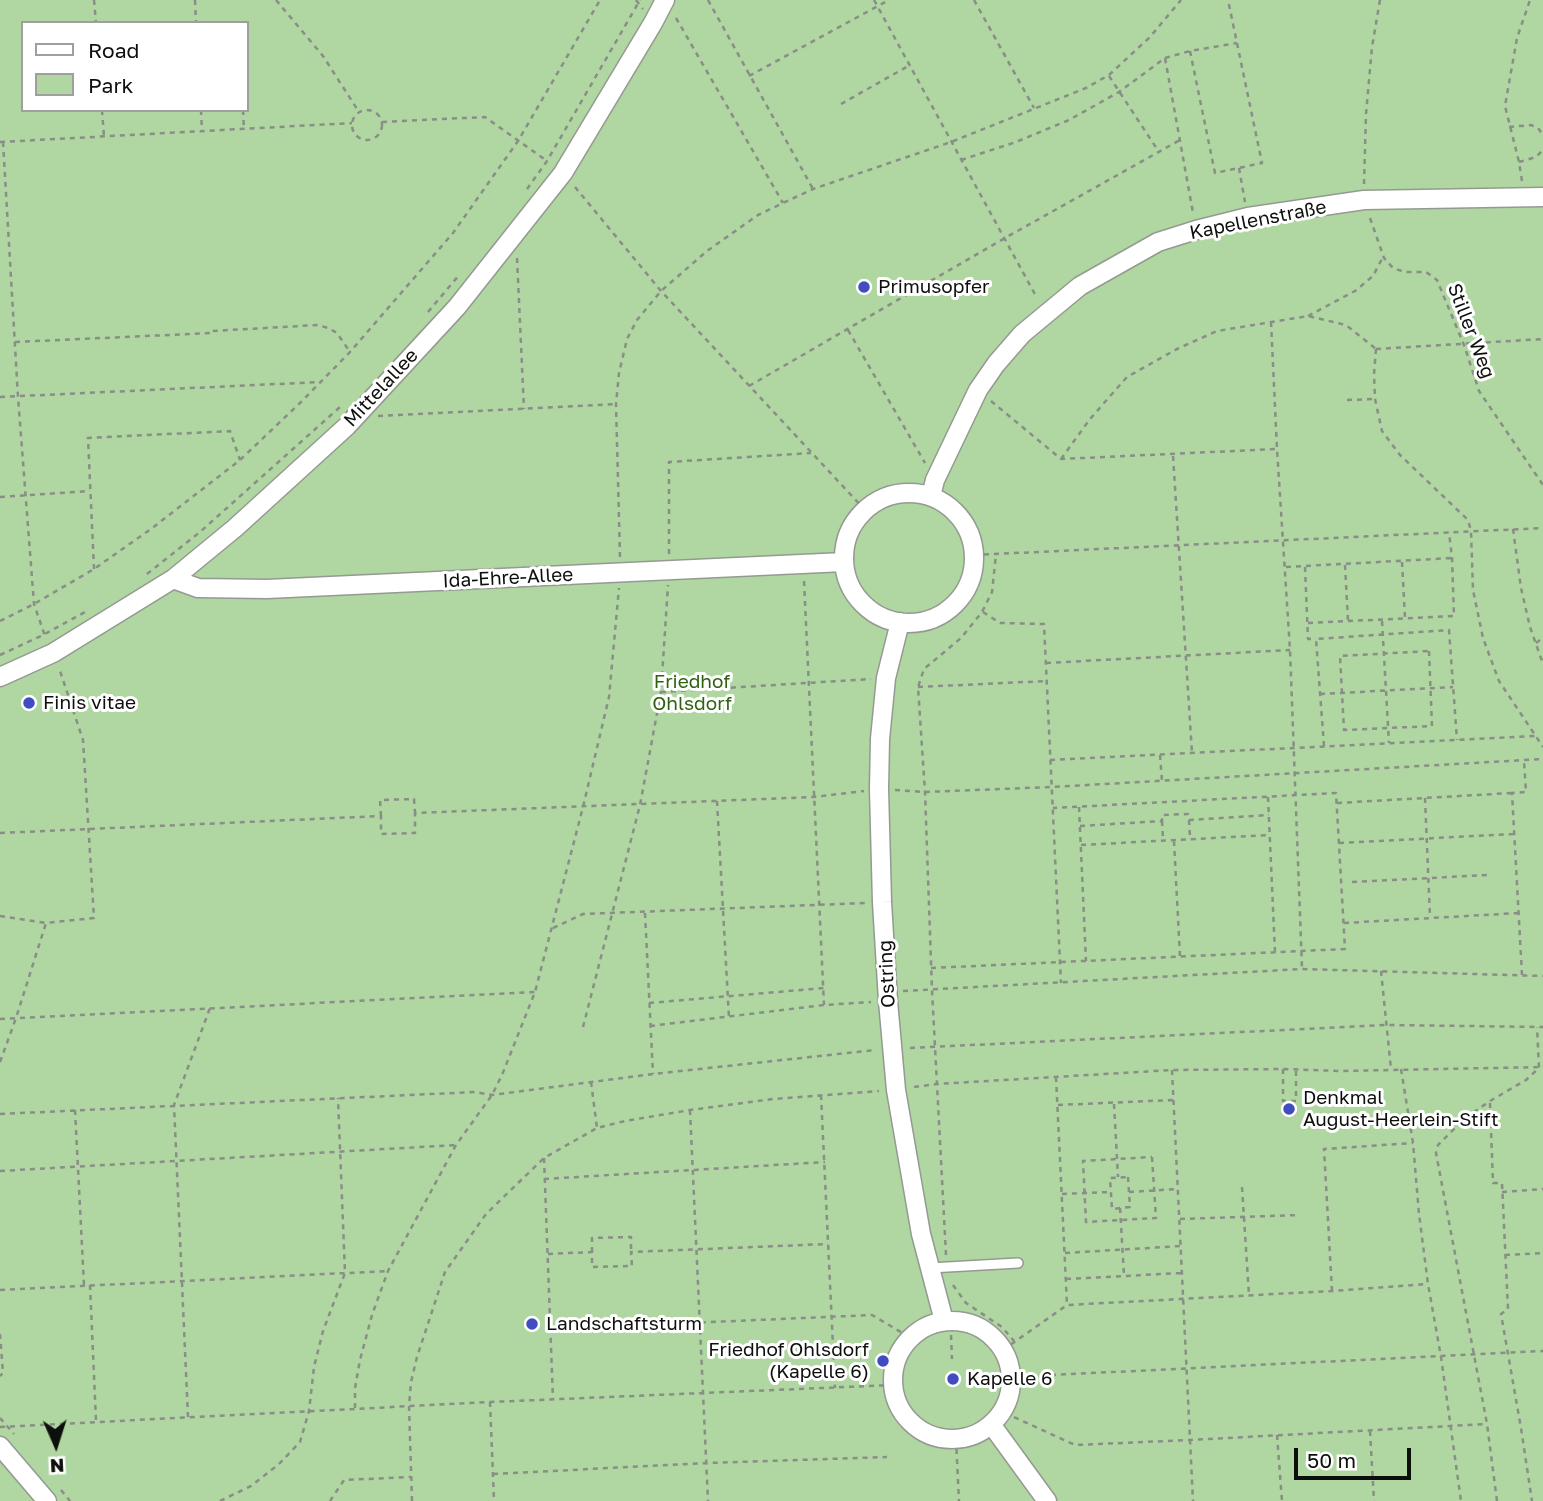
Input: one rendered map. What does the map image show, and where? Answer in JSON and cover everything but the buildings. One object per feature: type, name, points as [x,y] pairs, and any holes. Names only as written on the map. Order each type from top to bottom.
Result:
[{"type":"street","name":"Mittelallee","points":[[0,677],[53,653],[173,579],[235,528],[354,418],[457,307],[563,173],[653,23],[668,6]]},
{"type":"street","name":"Kapellenstraße","points":[[933,488],[978,390],[1022,334],[1080,286],[1158,242],[1248,218],[1364,200],[1543,197]]},
{"type":"street","points":[[933,488],[962,519],[972,537],[975,555],[971,579],[961,599],[944,613],[923,622],[900,622],[879,615],[861,602],[849,583],[844,562],[849,534],[865,510],[880,500],[896,494],[933,488]]},
{"type":"street","name":"Ida-Ehre-Allee","points":[[173,579],[198,588],[267,589],[844,562]]},
{"type":"street","name":"Ostring","points":[[900,622],[886,678],[880,739],[882,902],[888,997],[896,1090],[921,1234],[939,1267],[947,1321]]},
{"type":"street","points":[[947,1321],[980,1328],[1009,1346],[1011,1377],[1008,1398],[997,1418],[975,1435],[956,1439],[927,1434],[915,1426],[901,1410],[893,1385],[896,1359],[902,1348],[926,1327],[947,1321]]},
{"type":"street","points":[[997,1418],[1047,1501]]},
{"type":"street","points":[[0,1446],[47,1501]]},
{"type":"lane","points":[[939,1267],[1018,1263]]},
{"type":"path","points":[[94,0],[96,21]]},
{"type":"path","points":[[195,0],[196,21]]},
{"type":"path","points":[[276,0],[323,56],[359,112]]},
{"type":"path","points":[[0,621],[94,569],[151,529],[240,460],[350,352],[453,233],[518,141],[600,0]]},
{"type":"path","points":[[523,195],[547,161],[640,0]]},
{"type":"path","points":[[708,0],[748,76],[813,188]]},
{"type":"path","points":[[874,0],[1046,313]]},
{"type":"path","points":[[748,76],[889,0]]},
{"type":"path","points":[[974,0],[1034,108]]},
{"type":"path","points":[[1190,51],[1215,173],[1262,163],[1228,0]]},
{"type":"path","points":[[1061,459],[1090,419],[1128,377],[1177,349],[1217,331],[1308,316],[1354,291],[1373,276],[1383,256],[1364,200],[1366,114],[1372,47],[1380,0]]},
{"type":"path","points":[[1525,196],[1505,106],[1517,38],[1530,0]]},
{"type":"path","points":[[668,6],[783,203]]},
{"type":"path","points":[[961,160],[1016,142],[1069,120],[1119,92],[1165,58],[1237,43]]},
{"type":"path","points":[[1165,58],[1196,230]]},
{"type":"path","points":[[841,104],[910,65]]},
{"type":"path","points":[[1109,75],[1158,152]]},
{"type":"path","points":[[363,110],[373,111],[382,122],[378,135],[365,140],[354,132],[352,123],[356,115],[363,110]]},
{"type":"path","points":[[102,112],[104,137]]},
{"type":"path","points":[[201,112],[202,132]]},
{"type":"path","points":[[243,112],[244,130]]},
{"type":"path","points":[[382,122],[485,117],[563,173],[661,291],[865,510]]},
{"type":"path","points":[[0,916],[46,923],[94,918],[83,740],[34,604],[1,142],[352,123]]},
{"type":"path","points":[[1509,127],[1531,125],[1538,128],[1543,135]]},
{"type":"path","points":[[749,386],[1180,140]]},
{"type":"path","points":[[1519,162],[1536,157],[1543,150]]},
{"type":"path","points":[[1239,168],[1248,218]]},
{"type":"path","points":[[515,234],[524,410]]},
{"type":"path","name":"Stiller Weg","points":[[1383,256],[1392,268],[1405,272],[1426,272],[1437,281],[1464,345],[1479,390],[1543,485]]},
{"type":"path","points":[[426,314],[467,266]]},
{"type":"path","points":[[1308,316],[1346,325],[1376,349],[1543,339]]},
{"type":"path","points":[[1270,322],[1286,567],[1302,969]]},
{"type":"path","points":[[15,342],[318,325],[337,333],[350,352]]},
{"type":"path","points":[[848,330],[933,488]]},
{"type":"path","points":[[1376,349],[1375,399],[1382,431],[1400,455],[1468,520],[1471,531],[1472,590],[1483,638],[1499,681],[1543,747]]},
{"type":"path","points":[[0,397],[320,383]]},
{"type":"path","points":[[978,390],[1061,459],[1277,449]]},
{"type":"path","points":[[1347,400],[1375,399]]},
{"type":"path","points":[[147,574],[209,524],[347,400]]},
{"type":"path","points":[[354,418],[616,404]]},
{"type":"path","points":[[94,569],[88,438],[230,431],[240,460]]},
{"type":"path","points":[[583,1027],[640,805],[662,692],[669,570],[669,462],[811,453]]},
{"type":"path","points":[[1173,454],[1192,753]]},
{"type":"path","points":[[0,496],[90,492]]},
{"type":"path","points":[[975,555],[1543,528]]},
{"type":"path","points":[[1513,529],[1521,588],[1543,664]]},
{"type":"path","points":[[1308,623],[1454,616],[1449,532]]},
{"type":"path","points":[[996,554],[992,592],[982,612],[961,638],[924,669],[918,687],[937,1084],[939,1267],[966,1303],[1002,1327],[1009,1346],[1067,1304],[1428,1284]]},
{"type":"path","points":[[1286,567],[1452,558]]},
{"type":"path","points":[[1402,561],[1405,618]]},
{"type":"path","points":[[803,564],[824,1005]]},
{"type":"path","points":[[1345,564],[1348,621]]},
{"type":"path","points":[[1305,566],[1308,639],[1450,631],[1457,740]]},
{"type":"path","points":[[0,655],[89,610]]},
{"type":"path","points":[[982,612],[1000,624],[1044,624],[1061,983]]},
{"type":"path","points":[[1382,619],[1389,743]]},
{"type":"path","points":[[1536,643],[1543,638]]},
{"type":"path","points":[[1316,639],[1324,746]]},
{"type":"path","points":[[1046,663],[1290,650]]},
{"type":"path","points":[[1429,651],[1430,688],[1432,726],[1344,730],[1340,656],[1429,651]]},
{"type":"path","points":[[662,692],[886,678]]},
{"type":"path","points":[[918,687],[1046,681]]},
{"type":"path","points":[[1320,694],[1453,687]]},
{"type":"path","points":[[1050,760],[1535,736]]},
{"type":"path","points":[[1160,755],[1162,781]]},
{"type":"path","points":[[415,813],[718,802],[814,797],[879,789],[925,792],[1052,787],[1543,759]]},
{"type":"path","points":[[1337,803],[1525,792],[1524,760]]},
{"type":"path","points":[[932,968],[1345,950],[1336,793],[1053,808]]},
{"type":"path","points":[[1512,793],[1522,975]]},
{"type":"path","points":[[1268,797],[1275,953]]},
{"type":"path","points":[[1425,798],[1430,918]]},
{"type":"path","points":[[414,799],[415,834],[381,834],[381,816],[380,800],[414,799]]},
{"type":"path","points":[[718,802],[729,1018]]},
{"type":"path","points":[[1079,807],[1086,961]]},
{"type":"path","points":[[1163,840],[1162,815],[1188,814],[1190,839]]},
{"type":"path","points":[[0,833],[381,816]]},
{"type":"path","points":[[1189,820],[1269,816]]},
{"type":"path","points":[[1080,826],[1162,821]]},
{"type":"path","points":[[1339,843],[1514,834]]},
{"type":"path","points":[[1081,845],[1270,835]]},
{"type":"path","points":[[1174,840],[1180,957]]},
{"type":"path","points":[[1352,883],[1488,875]]},
{"type":"path","points":[[551,929],[583,914],[882,902]]},
{"type":"path","points":[[645,912],[653,1074]]},
{"type":"path","points":[[1343,923],[1519,913]]},
{"type":"path","points":[[0,1062],[46,923]]},
{"type":"path","points":[[650,1026],[932,990],[1302,969],[1543,976]]},
{"type":"path","points":[[1381,971],[1391,1069]]},
{"type":"path","points":[[649,1003],[824,988]]},
{"type":"path","points":[[0,1019],[534,992]]},
{"type":"path","points":[[188,1417],[174,1105],[210,1008]]},
{"type":"path","points":[[0,1114],[475,1092],[492,1095],[892,1048],[1387,1025],[1543,1027]]},
{"type":"path","points":[[1537,1027],[1541,1068]]},
{"type":"path","points":[[412,1501],[411,1382],[445,1272],[485,1214],[544,1158],[597,1128],[690,1110],[821,1095],[1056,1076],[1172,1070],[1541,1068]]},
{"type":"path","points":[[1497,1501],[1487,1424],[1436,1153],[1438,1145],[1464,1119],[1489,1101],[1527,1080],[1541,1068]]},
{"type":"path","points":[[1283,1069],[1283,1101],[1296,1101],[1296,1069]]},
{"type":"path","points":[[1401,1069],[1413,1143],[1428,1284],[1461,1501]]},
{"type":"path","points":[[1172,1070],[1193,1501]]},
{"type":"path","points":[[1056,1076],[1067,1304]]},
{"type":"path","points":[[592,1082],[597,1128]]},
{"type":"path","points":[[821,1095],[835,1388]]},
{"type":"path","points":[[220,1501],[251,1486],[300,1442],[309,1411],[314,1367],[323,1331],[345,1273],[338,1098]]},
{"type":"path","points":[[1057,1105],[1173,1100]]},
{"type":"path","points":[[1489,1101],[1493,1183],[1502,1183],[1508,1309],[1502,1314],[1532,1501]]},
{"type":"path","points":[[1114,1103],[1118,1177]]},
{"type":"path","points":[[75,1110],[84,1286]]},
{"type":"path","points":[[690,1110],[708,1501]]},
{"type":"path","points":[[1332,1291],[1324,1149],[1413,1143]]},
{"type":"path","points":[[0,1171],[456,1145]]},
{"type":"path","points":[[1153,1157],[1154,1191],[1156,1218],[1086,1222],[1083,1161],[1153,1157]]},
{"type":"path","points":[[544,1158],[553,1400]]},
{"type":"path","points":[[544,1179],[825,1162]]},
{"type":"path","points":[[1118,1177],[1128,1177],[1130,1207],[1111,1209],[1110,1178],[1118,1177]]},
{"type":"path","points":[[1242,1187],[1249,1295]]},
{"type":"path","points":[[1129,1192],[1178,1189]]},
{"type":"path","points":[[1502,1192],[1543,1189]]},
{"type":"path","points":[[1062,1194],[1110,1192]]},
{"type":"path","points":[[1119,1208],[1124,1276]]},
{"type":"path","points":[[1179,1219],[1300,1215]]},
{"type":"path","points":[[631,1237],[631,1252],[632,1266],[592,1267],[592,1238],[631,1237]]},
{"type":"path","points":[[631,1252],[828,1244]]},
{"type":"path","points":[[1064,1253],[1181,1246]]},
{"type":"path","points":[[548,1254],[592,1252]]},
{"type":"path","points":[[1505,1255],[1543,1253]]},
{"type":"path","points":[[0,1290],[388,1271],[360,1360],[355,1408]]},
{"type":"path","points":[[1065,1279],[1182,1273]]},
{"type":"path","points":[[90,1285],[96,1421]]},
{"type":"path","points":[[551,1329],[872,1315],[911,1338]]},
{"type":"path","points":[[947,1321],[952,1359]]},
{"type":"path","points":[[0,1334],[3,1373],[0,1376]]},
{"type":"path","points":[[1011,1377],[1543,1351]]},
{"type":"path","points":[[0,1427],[355,1408],[893,1385]]},
{"type":"path","points":[[490,1402],[494,1501]]},
{"type":"path","points":[[997,1418],[1075,1445],[1487,1424]]},
{"type":"path","points":[[1370,1431],[1374,1501]]},
{"type":"path","points":[[1277,1435],[1282,1501]]},
{"type":"path","points":[[956,1439],[959,1501]]},
{"type":"path","points":[[493,1474],[887,1457]]},
{"type":"path","points":[[330,1501],[344,1480],[411,1477]]},
{"type":"green space","name":"Friedhof Ohlsdorf","points":[[0,0],[1543,0],[1543,1501],[0,1501]]},
{"type":"place","name":"Primusopfer","points":[[864,287]]},
{"type":"place","name":"Finis vitae","points":[[29,703]]},
{"type":"place","name":"Denkmal August-Heerlein-Stift","points":[[1289,1109]]},
{"type":"place","name":"Landschaftsturm","points":[[532,1324]]},
{"type":"place","name":"Friedhof Ohlsdorf (Kapelle 6)","points":[[883,1361]]},
{"type":"place","name":"Kapelle 6","points":[[953,1379]]}]
